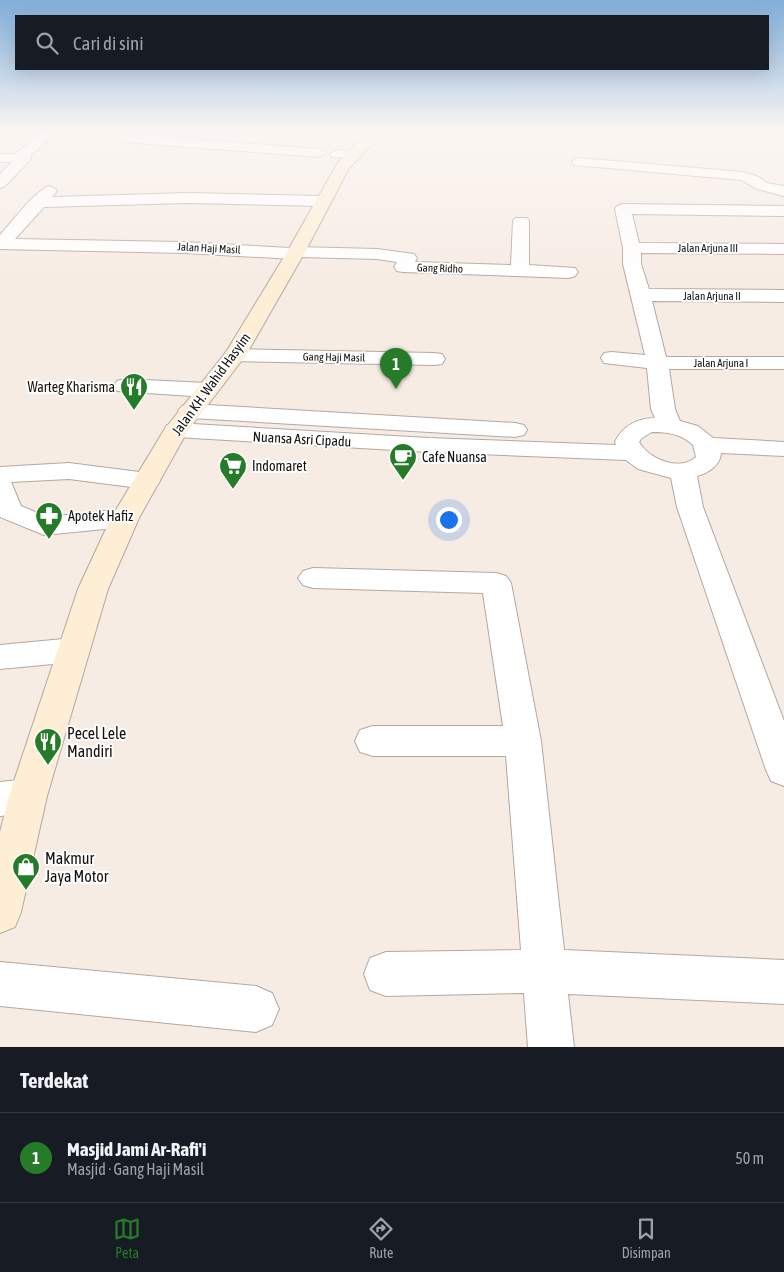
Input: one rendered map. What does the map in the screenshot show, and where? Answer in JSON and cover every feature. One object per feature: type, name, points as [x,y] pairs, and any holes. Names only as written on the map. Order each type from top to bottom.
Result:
[{"type":"street","name":"Jalan KH. Wahid Hasyim","points":[[0,912],[14,797],[74,650],[93,589],[125,518],[183,420],[235,355],[295,253],[334,182]]},
{"type":"street","points":[[756,182],[762,186],[784,192]]},
{"type":"street","name":"Jalan Haji Masil","points":[[295,253],[228,248],[1,244],[34,196],[323,201]]},
{"type":"street","points":[[663,420],[657,363],[648,321],[632,264],[632,248],[623,209],[784,212]]},
{"type":"street","points":[[520,270],[521,221]]},
{"type":"street","name":"Jalan Arjuna III","points":[[632,248],[784,249]]},
{"type":"street","name":"Gang Ridho","points":[[295,253],[377,254],[408,258],[403,267],[569,272]]},
{"type":"street","name":"Jalan Arjuna II","points":[[641,296],[784,296]]},
{"type":"street","points":[[628,320],[648,321]]},
{"type":"street","name":"Gang Haji Masil","points":[[235,355],[434,359]]},
{"type":"street","name":"Jalan Arjuna I","points":[[612,358],[657,363],[784,363]]},
{"type":"street","points":[[125,386],[207,390]]},
{"type":"street","name":"Nuansa Asri Cipadu","points":[[183,420],[428,435],[631,444]]},
{"type":"street","points":[[663,420],[693,433],[707,450],[708,459],[701,466],[674,470],[642,462],[631,444],[636,429],[663,420]]},
{"type":"street","points":[[707,450],[784,449]]},
{"type":"street","points":[[674,470],[690,507],[784,770]]},
{"type":"street","points":[[0,475],[69,472],[147,481]]},
{"type":"street","points":[[0,486],[10,511],[44,526],[125,518]]},
{"type":"street","points":[[313,578],[496,583],[523,740],[551,1047]]},
{"type":"street","points":[[0,657],[74,650]]},
{"type":"street","points":[[373,740],[523,740]]},
{"type":"street","points":[[386,974],[544,971],[784,982]]},
{"type":"street","points":[[0,984],[256,1009]]},
{"type":"place","name":"Masjid Jami Ar-Rafi'i","points":[[396,389]]},
{"type":"place","name":"Warteg Kharisma","points":[[134,411]]},
{"type":"place","name":"Cafe Nuansa","points":[[403,481]]},
{"type":"place","name":"Indomaret","points":[[233,490]]},
{"type":"place","name":"Apotek Hafiz","points":[[49,540]]},
{"type":"place","name":"Pecel Lele Mandiri","points":[[48,766]]},
{"type":"place","name":"Makmur Jaya Motor","points":[[26,891]]}]
